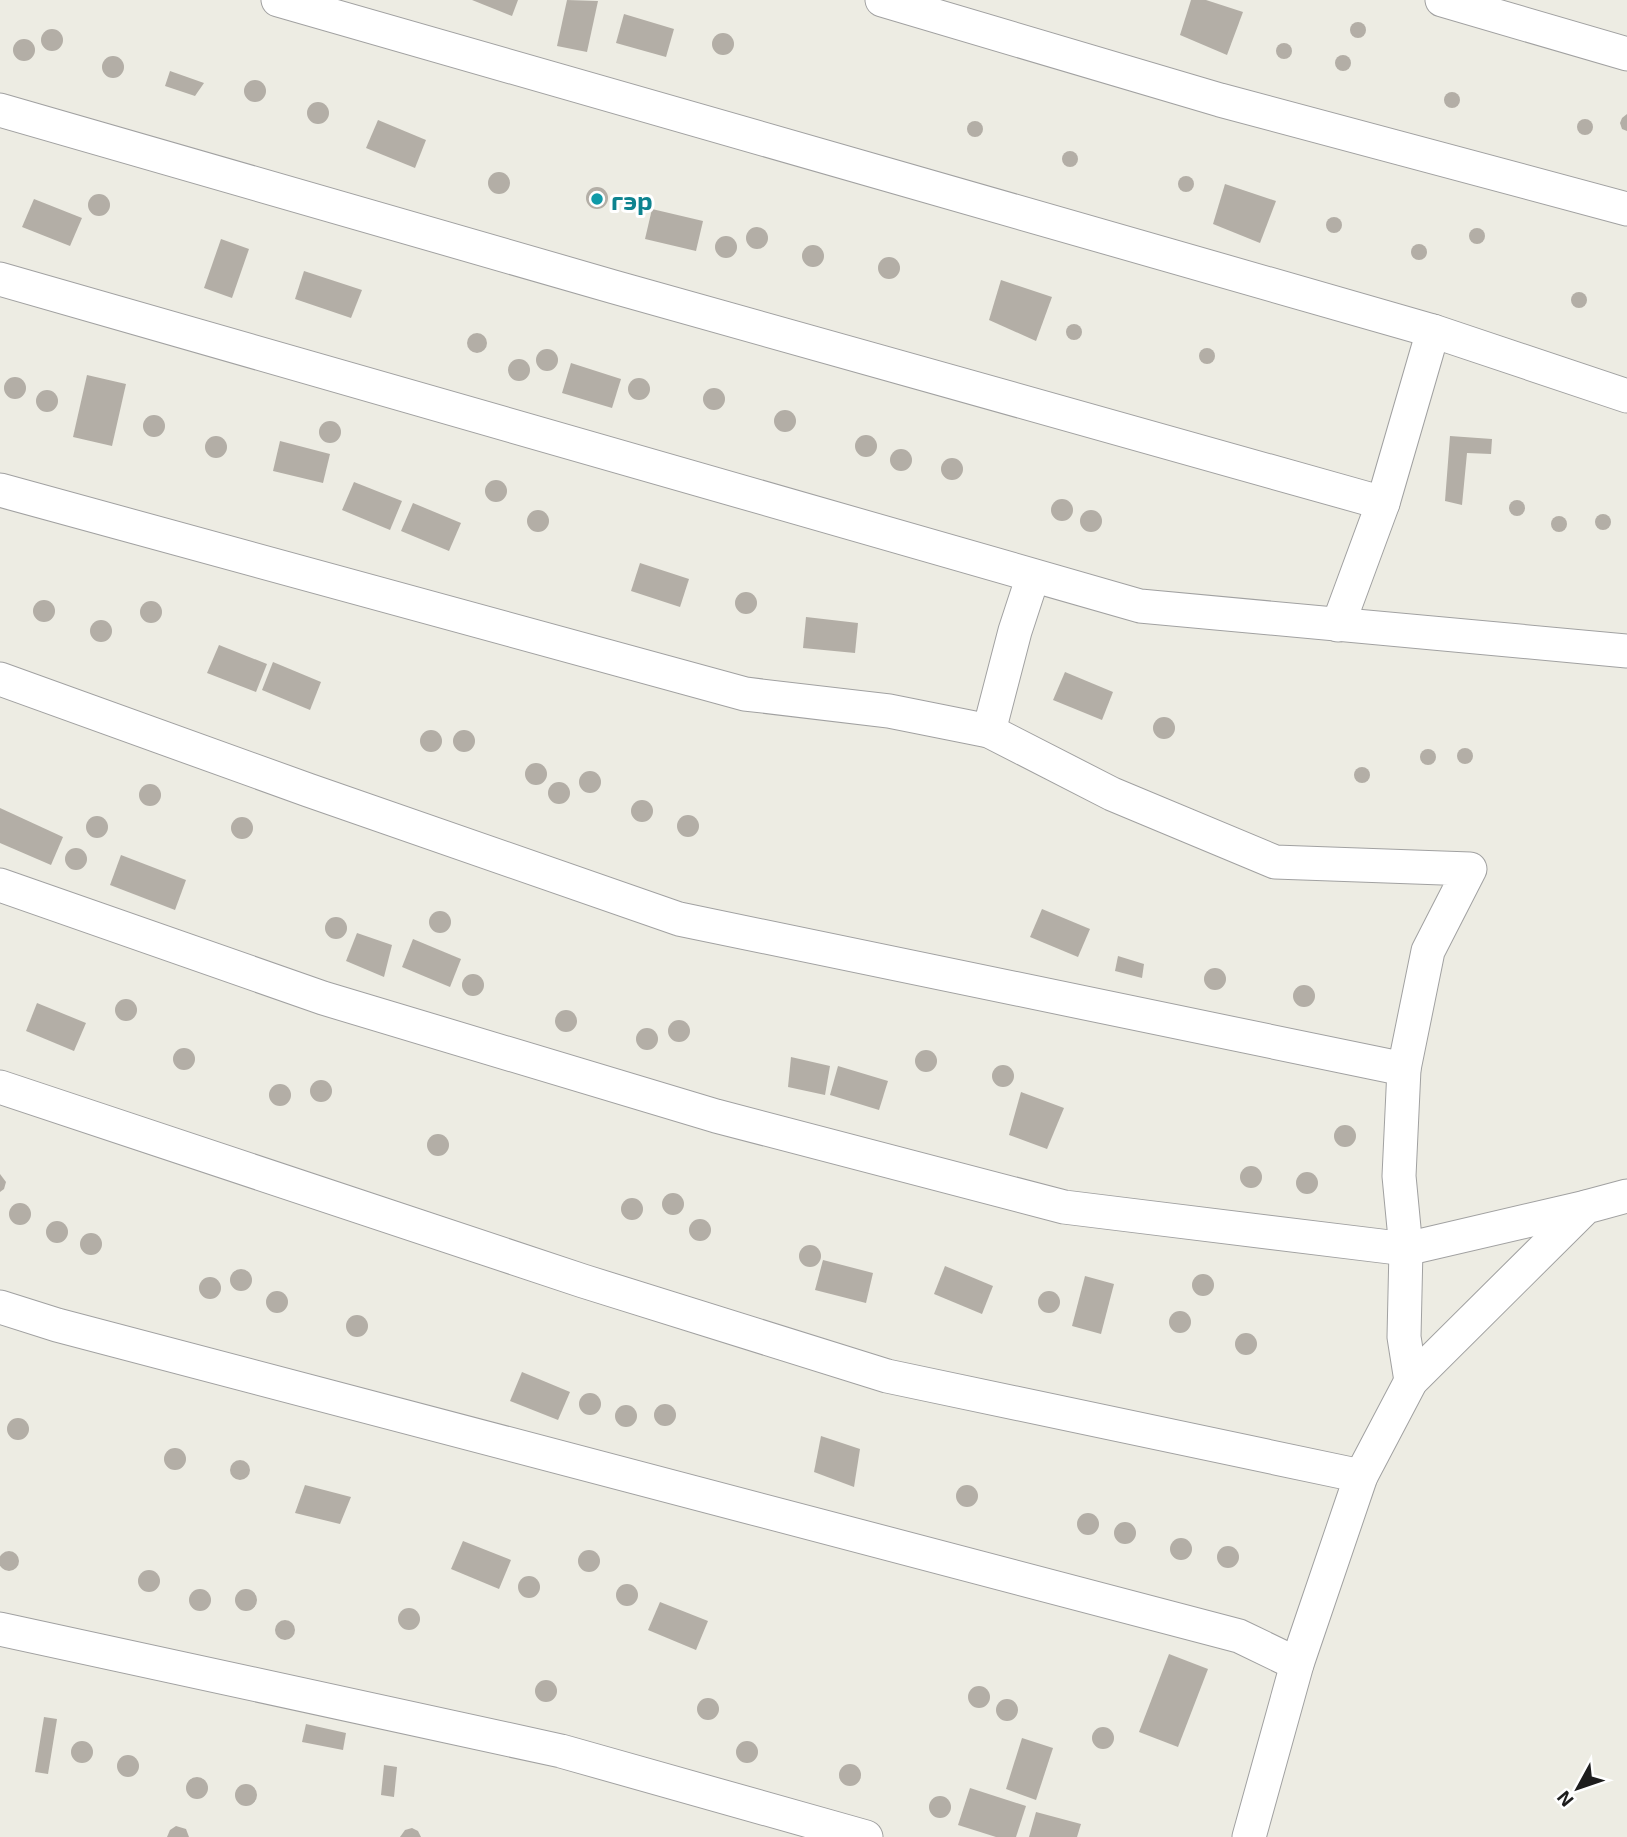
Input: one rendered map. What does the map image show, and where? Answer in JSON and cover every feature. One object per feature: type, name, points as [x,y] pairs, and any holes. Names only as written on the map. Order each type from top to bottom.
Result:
[{"type":"street","points":[[278,0],[1433,331],[1627,396]]},
{"type":"street","points":[[882,0],[1220,100],[1627,209]]},
{"type":"street","points":[[1442,0],[1627,54]]},
{"type":"street","points":[[0,110],[614,288],[1383,503]]},
{"type":"street","points":[[0,279],[1140,607],[1627,651]]},
{"type":"street","points":[[1338,625],[1383,503],[1433,331]]},
{"type":"street","points":[[0,490],[745,694],[889,710],[989,731],[1112,794],[1275,862],[1470,869],[1428,951],[1404,1069],[1399,1176],[1406,1249],[1404,1337],[1411,1381]]},
{"type":"street","points":[[989,731],[1015,631],[1033,576]]},
{"type":"street","points":[[0,679],[679,919],[1404,1069]]},
{"type":"street","points":[[0,886],[336,1002],[716,1116],[1064,1207],[1406,1249],[1627,1196]]},
{"type":"street","points":[[0,1087],[583,1280],[887,1376],[1361,1476]]},
{"type":"street","points":[[1249,1837],[1297,1664],[1361,1476],[1411,1381],[1586,1207]]},
{"type":"street","points":[[0,1307],[97,1336],[1239,1636],[1297,1664]]},
{"type":"street","points":[[0,1629],[561,1751],[866,1837]]},
{"type":"building","points":[[472,0],[518,0],[512,16]]},
{"type":"building","points":[[567,0],[598,1],[587,52],[557,46]]},
{"type":"building","points":[[1191,0],[1206,0],[1243,12],[1227,55],[1180,35]]},
{"type":"building","points":[[624,14],[674,29],[666,57],[616,43]]},
{"type":"building","points":[[1355,22],[1361,22],[1366,30],[1364,36],[1355,38],[1350,33],[1350,27]]},
{"type":"building","points":[[52,29],[62,36],[63,40],[56,50],[52,51],[42,44],[41,40],[48,30]]},
{"type":"building","points":[[723,33],[733,40],[734,44],[727,54],[723,55],[713,48],[712,44],[719,34]]},
{"type":"building","points":[[24,39],[34,46],[35,50],[28,60],[24,61],[14,54],[13,50],[20,40]]},
{"type":"building","points":[[1281,43],[1287,43],[1292,51],[1290,57],[1281,59],[1276,54],[1276,48]]},
{"type":"building","points":[[1340,55],[1346,55],[1351,63],[1349,69],[1340,71],[1335,66],[1335,60]]},
{"type":"building","points":[[113,56],[123,63],[124,67],[117,77],[113,78],[103,71],[102,67],[109,57]]},
{"type":"building","points":[[170,71],[204,83],[195,96],[165,86]]},
{"type":"building","points":[[255,80],[265,87],[266,91],[259,101],[255,102],[245,95],[244,91],[251,81]]},
{"type":"building","points":[[1449,92],[1455,92],[1460,100],[1458,106],[1449,108],[1444,103],[1444,97]]},
{"type":"building","points":[[318,102],[328,109],[329,113],[322,123],[318,124],[308,117],[307,113],[314,103]]},
{"type":"building","points":[[1627,114],[1627,131],[1622,129],[1620,123]]},
{"type":"building","points":[[1582,119],[1588,119],[1593,127],[1591,133],[1582,135],[1577,130],[1577,124]]},
{"type":"building","points":[[378,120],[426,140],[415,168],[366,148]]},
{"type":"building","points":[[972,121],[978,121],[983,129],[981,135],[972,137],[967,132],[967,126]]},
{"type":"building","points":[[1067,151],[1073,151],[1078,159],[1076,165],[1067,167],[1062,162],[1062,156]]},
{"type":"building","points":[[499,172],[509,179],[510,183],[503,193],[499,194],[489,187],[488,183],[495,173]]},
{"type":"building","points":[[1183,176],[1189,176],[1194,184],[1192,190],[1183,192],[1178,187],[1178,181]]},
{"type":"building","points":[[1225,184],[1276,201],[1260,243],[1213,224]]},
{"type":"building","name":"гэр","points":[[597,187],[607,194],[608,198],[601,208],[597,209],[587,202],[586,198],[593,188]]},
{"type":"building","points":[[99,194],[109,201],[110,205],[103,215],[99,216],[89,209],[88,205],[95,195]]},
{"type":"building","points":[[34,199],[82,218],[70,246],[22,227]]},
{"type":"building","points":[[652,209],[703,221],[696,251],[645,239]]},
{"type":"building","points":[[1331,217],[1337,217],[1342,225],[1340,231],[1331,233],[1326,228],[1326,222]]},
{"type":"building","points":[[757,227],[767,234],[768,238],[761,248],[757,249],[747,242],[746,238],[753,228]]},
{"type":"building","points":[[1474,228],[1480,228],[1485,236],[1483,242],[1474,244],[1469,239],[1469,233]]},
{"type":"building","name":"гэр","points":[[726,236],[736,243],[737,247],[730,257],[726,258],[716,251],[715,247],[722,237]]},
{"type":"building","points":[[221,239],[249,249],[232,298],[204,288]]},
{"type":"building","points":[[1416,244],[1422,244],[1427,252],[1425,258],[1416,260],[1411,255],[1411,249]]},
{"type":"building","points":[[813,245],[821,248],[824,256],[821,264],[813,267],[805,264],[802,256],[805,248]]},
{"type":"building","points":[[889,257],[899,264],[900,268],[893,278],[889,279],[879,272],[878,268],[885,258]]},
{"type":"building","points":[[304,271],[362,290],[351,318],[295,299]]},
{"type":"building","points":[[1001,280],[1052,297],[1036,341],[989,320]]},
{"type":"building","points":[[1576,292],[1582,292],[1587,300],[1585,306],[1576,308],[1571,303],[1571,297]]},
{"type":"building","points":[[1071,324],[1077,324],[1082,332],[1080,338],[1071,340],[1066,335],[1066,329]]},
{"type":"building","points":[[473,333],[481,333],[487,343],[481,353],[473,353],[467,347],[467,339]]},
{"type":"building","points":[[1204,348],[1210,348],[1215,356],[1213,362],[1204,364],[1199,359],[1199,353]]},
{"type":"building","points":[[547,349],[557,356],[558,360],[551,370],[547,371],[537,364],[536,360],[543,350]]},
{"type":"building","points":[[519,359],[529,366],[530,370],[523,380],[519,381],[509,374],[508,370],[515,360]]},
{"type":"building","points":[[571,363],[621,379],[612,408],[562,393]]},
{"type":"building","points":[[87,375],[126,384],[112,446],[73,437]]},
{"type":"building","points":[[15,377],[25,384],[26,388],[19,398],[15,399],[5,392],[4,388],[11,378]]},
{"type":"building","points":[[639,378],[649,385],[650,389],[643,399],[639,400],[629,393],[628,389],[635,379]]},
{"type":"building","points":[[714,388],[724,395],[725,399],[718,409],[714,410],[704,403],[703,399],[710,389]]},
{"type":"building","points":[[47,390],[57,397],[58,401],[51,411],[47,412],[37,405],[36,401],[43,391]]},
{"type":"building","points":[[785,410],[795,417],[796,421],[789,431],[785,432],[775,425],[774,421],[781,411]]},
{"type":"building","points":[[154,415],[164,422],[165,426],[158,436],[154,437],[144,430],[143,426],[150,416]]},
{"type":"building","points":[[330,421],[340,428],[341,432],[334,442],[330,443],[320,436],[319,432],[326,422]]},
{"type":"building","points":[[866,435],[876,442],[877,446],[870,456],[866,457],[856,450],[855,446],[862,436]]},
{"type":"building","points":[[216,436],[226,443],[227,447],[220,457],[216,458],[206,451],[205,447],[212,437]]},
{"type":"building","points":[[1450,436],[1492,439],[1491,454],[1467,453],[1462,505],[1445,501]]},
{"type":"building","points":[[280,441],[330,454],[323,483],[273,471]]},
{"type":"building","points":[[901,449],[911,456],[912,460],[905,470],[901,471],[891,464],[890,460],[897,450]]},
{"type":"building","points":[[952,458],[962,465],[963,469],[956,479],[952,480],[942,473],[941,469],[948,459]]},
{"type":"building","points":[[496,480],[506,487],[507,491],[500,501],[496,502],[486,495],[485,491],[492,481]]},
{"type":"building","points":[[354,482],[402,501],[390,530],[342,510]]},
{"type":"building","points":[[1062,499],[1072,506],[1073,510],[1066,520],[1062,521],[1052,514],[1051,510],[1058,500]]},
{"type":"building","points":[[1514,500],[1520,500],[1525,508],[1523,514],[1514,516],[1509,511],[1509,505]]},
{"type":"building","points":[[413,503],[461,523],[449,551],[401,531]]},
{"type":"building","points":[[538,510],[548,517],[549,521],[542,531],[538,532],[528,525],[527,521],[534,511]]},
{"type":"building","points":[[1091,510],[1101,517],[1102,521],[1095,531],[1091,532],[1081,525],[1080,521],[1087,511]]},
{"type":"building","points":[[1600,514],[1606,514],[1611,522],[1609,528],[1600,530],[1595,525],[1595,519]]},
{"type":"building","points":[[1556,516],[1562,516],[1567,524],[1565,530],[1556,532],[1551,527],[1551,521]]},
{"type":"building","points":[[640,563],[689,579],[680,607],[631,591]]},
{"type":"building","points":[[746,592],[756,599],[757,603],[750,613],[746,614],[736,607],[735,603],[742,593]]},
{"type":"building","points":[[44,600],[54,607],[55,611],[48,621],[44,622],[34,615],[33,611],[40,601]]},
{"type":"building","points":[[151,601],[161,608],[162,612],[155,622],[151,623],[141,616],[140,612],[147,602]]},
{"type":"building","points":[[806,617],[858,623],[855,653],[803,648]]},
{"type":"building","points":[[101,620],[111,627],[112,631],[105,641],[101,642],[91,635],[90,631],[97,621]]},
{"type":"building","points":[[219,645],[267,664],[256,692],[207,673]]},
{"type":"building","points":[[273,662],[321,682],[310,710],[262,690]]},
{"type":"building","points":[[1065,672],[1113,692],[1102,720],[1053,700]]},
{"type":"building","points":[[1164,717],[1172,720],[1175,728],[1172,736],[1164,739],[1156,736],[1153,728],[1156,720]]},
{"type":"building","points":[[431,730],[441,737],[442,741],[435,751],[431,752],[421,745],[420,741],[427,731]]},
{"type":"building","points":[[464,730],[474,737],[475,741],[468,751],[464,752],[454,745],[453,741],[460,731]]},
{"type":"building","points":[[1462,748],[1468,748],[1473,756],[1471,762],[1462,764],[1457,759],[1457,753]]},
{"type":"building","points":[[1425,749],[1431,749],[1436,757],[1434,763],[1425,765],[1420,760],[1420,754]]},
{"type":"building","points":[[536,763],[546,770],[547,774],[540,784],[536,785],[526,778],[525,774],[532,764]]},
{"type":"building","points":[[1359,767],[1365,767],[1370,775],[1368,781],[1359,783],[1354,778],[1354,772]]},
{"type":"building","points":[[590,771],[600,778],[601,782],[594,792],[590,793],[580,786],[579,782],[586,772]]},
{"type":"building","points":[[559,782],[569,789],[570,793],[563,803],[559,804],[549,797],[548,793],[555,783]]},
{"type":"building","points":[[150,784],[160,791],[161,795],[154,805],[150,806],[140,799],[139,795],[146,785]]},
{"type":"building","points":[[642,800],[652,807],[653,811],[646,821],[642,822],[632,815],[631,811],[638,801]]},
{"type":"building","points":[[0,808],[63,837],[51,865],[0,843]]},
{"type":"building","points":[[688,815],[698,822],[699,826],[692,836],[688,837],[678,830],[677,826],[684,816]]},
{"type":"building","points":[[97,816],[107,823],[108,827],[101,837],[97,838],[87,831],[86,827],[93,817]]},
{"type":"building","points":[[242,817],[252,824],[253,828],[246,838],[242,839],[232,832],[231,828],[238,818]]},
{"type":"building","points":[[76,848],[86,855],[87,859],[80,869],[76,870],[66,863],[65,859],[72,849]]},
{"type":"building","points":[[121,855],[186,880],[175,910],[110,885]]},
{"type":"building","points":[[1042,909],[1090,929],[1078,957],[1030,937]]},
{"type":"building","points":[[440,911],[450,918],[451,922],[444,932],[440,933],[430,926],[429,922],[436,912]]},
{"type":"building","points":[[336,917],[346,924],[347,928],[340,938],[336,939],[326,932],[325,928],[332,918]]},
{"type":"building","points":[[357,933],[392,945],[384,977],[346,961]]},
{"type":"building","points":[[413,939],[461,959],[450,987],[402,967]]},
{"type":"building","points":[[1118,956],[1144,964],[1142,978],[1115,971]]},
{"type":"building","points":[[1215,968],[1225,975],[1226,979],[1219,989],[1215,990],[1205,983],[1204,979],[1211,969]]},
{"type":"building","points":[[473,974],[483,981],[484,985],[477,995],[473,996],[463,989],[462,985],[469,975]]},
{"type":"building","points":[[1304,985],[1314,992],[1315,996],[1308,1006],[1304,1007],[1294,1000],[1293,996],[1300,986]]},
{"type":"building","points":[[126,999],[136,1006],[137,1010],[130,1020],[126,1021],[116,1014],[115,1010],[122,1000]]},
{"type":"building","points":[[37,1003],[86,1023],[74,1051],[26,1031]]},
{"type":"building","points":[[566,1010],[576,1017],[577,1021],[570,1031],[566,1032],[556,1025],[555,1021],[562,1011]]},
{"type":"building","points":[[679,1020],[689,1027],[690,1031],[683,1041],[679,1042],[669,1035],[668,1031],[675,1021]]},
{"type":"building","points":[[647,1028],[657,1035],[658,1039],[651,1049],[647,1050],[637,1043],[636,1039],[643,1029]]},
{"type":"building","points":[[184,1048],[194,1055],[195,1059],[188,1069],[184,1070],[174,1063],[173,1059],[180,1049]]},
{"type":"building","points":[[926,1050],[936,1057],[937,1061],[930,1071],[926,1072],[916,1065],[915,1061],[922,1051]]},
{"type":"building","points":[[791,1057],[830,1066],[825,1095],[788,1087]]},
{"type":"building","points":[[1003,1065],[1013,1072],[1014,1076],[1007,1086],[1003,1087],[993,1080],[992,1076],[999,1066]]},
{"type":"building","points":[[838,1066],[888,1081],[879,1110],[830,1095]]},
{"type":"building","points":[[321,1080],[331,1087],[332,1091],[325,1101],[321,1102],[311,1095],[310,1091],[317,1081]]},
{"type":"building","points":[[280,1084],[290,1091],[291,1095],[284,1105],[280,1106],[270,1099],[269,1095],[276,1085]]},
{"type":"building","points":[[1021,1092],[1064,1108],[1047,1149],[1009,1135]]},
{"type":"building","points":[[1345,1125],[1355,1132],[1356,1136],[1349,1146],[1345,1147],[1335,1140],[1334,1136],[1341,1126]]},
{"type":"building","points":[[438,1134],[448,1141],[449,1145],[442,1155],[438,1156],[428,1149],[427,1145],[434,1135]]},
{"type":"building","points":[[1251,1166],[1261,1173],[1262,1177],[1255,1187],[1251,1188],[1241,1181],[1240,1177],[1247,1167]]},
{"type":"building","points":[[1307,1172],[1317,1179],[1318,1183],[1311,1193],[1307,1194],[1297,1187],[1296,1183],[1303,1173]]},
{"type":"building","points":[[0,1174],[6,1182],[0,1192]]},
{"type":"building","points":[[673,1193],[683,1200],[684,1204],[677,1214],[673,1215],[663,1208],[662,1204],[669,1194]]},
{"type":"building","points":[[632,1198],[642,1205],[643,1209],[636,1219],[632,1220],[622,1213],[621,1209],[628,1199]]},
{"type":"building","points":[[20,1203],[30,1210],[31,1214],[24,1224],[20,1225],[10,1218],[9,1214],[16,1204]]},
{"type":"building","points":[[700,1219],[710,1226],[711,1230],[704,1240],[700,1241],[690,1234],[689,1230],[696,1220]]},
{"type":"building","points":[[57,1221],[67,1228],[68,1232],[61,1242],[57,1243],[47,1236],[46,1232],[53,1222]]},
{"type":"building","points":[[91,1233],[101,1240],[102,1244],[95,1254],[91,1255],[81,1248],[80,1244],[87,1234]]},
{"type":"building","points":[[810,1245],[820,1252],[821,1256],[814,1266],[810,1267],[800,1260],[799,1256],[806,1246]]},
{"type":"building","points":[[823,1260],[873,1273],[866,1303],[815,1290]]},
{"type":"building","points":[[945,1266],[993,1286],[982,1314],[934,1294]]},
{"type":"building","points":[[241,1269],[251,1276],[252,1280],[245,1290],[241,1291],[231,1284],[230,1280],[237,1270]]},
{"type":"building","points":[[1203,1274],[1213,1281],[1214,1285],[1207,1295],[1203,1296],[1193,1289],[1192,1285],[1199,1275]]},
{"type":"building","points":[[1085,1276],[1114,1284],[1101,1334],[1072,1326]]},
{"type":"building","points":[[210,1277],[220,1284],[221,1288],[214,1298],[210,1299],[200,1292],[199,1288],[206,1278]]},
{"type":"building","points":[[277,1291],[287,1298],[288,1302],[281,1312],[277,1313],[267,1306],[266,1302],[273,1292]]},
{"type":"building","points":[[1049,1291],[1059,1298],[1060,1302],[1053,1312],[1049,1313],[1039,1306],[1038,1302],[1045,1292]]},
{"type":"building","points":[[1180,1311],[1190,1318],[1191,1322],[1184,1332],[1180,1333],[1170,1326],[1169,1322],[1176,1312]]},
{"type":"building","points":[[357,1315],[367,1322],[368,1326],[361,1336],[357,1337],[347,1330],[346,1326],[353,1316]]},
{"type":"building","points":[[1246,1333],[1256,1340],[1257,1344],[1250,1354],[1246,1355],[1236,1348],[1235,1344],[1242,1334]]},
{"type":"building","points":[[522,1372],[570,1392],[558,1420],[510,1401]]},
{"type":"building","points":[[590,1393],[600,1400],[601,1404],[594,1414],[590,1415],[580,1408],[579,1404],[586,1394]]},
{"type":"building","points":[[665,1404],[675,1411],[676,1415],[669,1425],[665,1426],[655,1419],[654,1415],[661,1405]]},
{"type":"building","points":[[626,1405],[636,1412],[637,1416],[630,1426],[626,1427],[616,1420],[615,1416],[622,1406]]},
{"type":"building","points":[[18,1418],[28,1425],[29,1429],[22,1439],[18,1440],[8,1433],[7,1429],[14,1419]]},
{"type":"building","points":[[821,1436],[860,1449],[854,1487],[814,1472]]},
{"type":"building","points":[[175,1448],[185,1455],[186,1459],[179,1469],[175,1470],[165,1463],[164,1459],[171,1449]]},
{"type":"building","points":[[236,1460],[244,1460],[250,1470],[244,1480],[236,1480],[230,1474],[230,1466]]},
{"type":"building","points":[[305,1485],[351,1497],[340,1524],[295,1513]]},
{"type":"building","points":[[967,1485],[977,1492],[978,1496],[971,1506],[967,1507],[957,1500],[956,1496],[963,1486]]},
{"type":"building","points":[[1088,1513],[1098,1520],[1099,1524],[1092,1534],[1088,1535],[1078,1528],[1077,1524],[1084,1514]]},
{"type":"building","points":[[1125,1522],[1135,1529],[1136,1533],[1129,1543],[1125,1544],[1115,1537],[1114,1533],[1121,1523]]},
{"type":"building","points":[[1181,1538],[1191,1545],[1192,1549],[1185,1559],[1181,1560],[1171,1553],[1170,1549],[1177,1539]]},
{"type":"building","points":[[463,1541],[511,1560],[499,1589],[451,1569]]},
{"type":"building","points":[[1228,1546],[1238,1553],[1239,1557],[1232,1567],[1228,1568],[1218,1561],[1217,1557],[1224,1547]]},
{"type":"building","points":[[589,1550],[599,1557],[600,1561],[593,1571],[589,1572],[579,1565],[578,1561],[585,1551]]},
{"type":"building","points":[[9,1551],[16,1554],[19,1561],[16,1568],[9,1571],[2,1568],[-1,1561],[2,1554]]},
{"type":"building","points":[[149,1570],[159,1577],[160,1581],[153,1591],[149,1592],[139,1585],[138,1581],[145,1571]]},
{"type":"building","points":[[529,1576],[539,1583],[540,1587],[533,1597],[529,1598],[519,1591],[518,1587],[525,1577]]},
{"type":"building","points":[[627,1584],[637,1591],[638,1595],[631,1605],[627,1606],[617,1599],[616,1595],[623,1585]]},
{"type":"building","points":[[200,1589],[210,1596],[211,1600],[204,1610],[200,1611],[190,1604],[189,1600],[196,1590]]},
{"type":"building","points":[[246,1589],[256,1596],[257,1600],[250,1610],[246,1611],[236,1604],[235,1600],[242,1590]]},
{"type":"building","points":[[660,1602],[708,1621],[696,1650],[648,1630]]},
{"type":"building","points":[[409,1608],[419,1615],[420,1619],[413,1629],[409,1630],[399,1623],[398,1619],[405,1609]]},
{"type":"building","points":[[281,1620],[289,1620],[295,1630],[289,1640],[281,1640],[275,1634],[275,1626]]},
{"type":"building","points":[[1169,1654],[1208,1669],[1178,1747],[1139,1732]]},
{"type":"building","points":[[546,1680],[556,1687],[557,1691],[550,1701],[546,1702],[536,1695],[535,1691],[542,1681]]},
{"type":"building","points":[[979,1686],[989,1693],[990,1697],[983,1707],[979,1708],[969,1701],[968,1697],[975,1687]]},
{"type":"building","points":[[708,1698],[718,1705],[719,1709],[712,1719],[708,1720],[698,1713],[697,1709],[704,1699]]},
{"type":"building","points":[[1007,1699],[1017,1706],[1018,1710],[1011,1720],[1007,1721],[997,1714],[996,1710],[1003,1700]]},
{"type":"building","points":[[44,1717],[57,1719],[48,1774],[35,1772]]},
{"type":"building","points":[[306,1724],[346,1733],[343,1750],[302,1742]]},
{"type":"building","points":[[1103,1727],[1113,1734],[1114,1738],[1107,1748],[1103,1749],[1093,1742],[1092,1738],[1099,1728]]},
{"type":"building","points":[[1022,1738],[1053,1748],[1036,1800],[1006,1789]]},
{"type":"building","points":[[82,1741],[92,1748],[93,1752],[86,1762],[82,1763],[72,1756],[71,1752],[78,1742]]},
{"type":"building","points":[[747,1741],[757,1748],[758,1752],[751,1762],[747,1763],[737,1756],[736,1752],[743,1742]]},
{"type":"building","points":[[128,1755],[138,1762],[139,1766],[132,1776],[128,1777],[118,1770],[117,1766],[124,1756]]},
{"type":"building","points":[[850,1764],[860,1771],[861,1775],[854,1785],[850,1786],[840,1779],[839,1775],[846,1765]]},
{"type":"building","points":[[384,1765],[397,1767],[394,1797],[381,1795]]},
{"type":"building","points":[[197,1777],[207,1784],[208,1788],[201,1798],[197,1799],[187,1792],[186,1788],[193,1778]]},
{"type":"building","points":[[246,1784],[256,1791],[257,1795],[250,1805],[246,1806],[236,1799],[235,1795],[242,1785]]},
{"type":"building","points":[[970,1788],[1026,1806],[1016,1837],[996,1837],[958,1825]]},
{"type":"building","points":[[940,1796],[950,1803],[951,1807],[944,1817],[940,1818],[930,1811],[929,1807],[936,1797]]},
{"type":"building","points":[[1036,1812],[1081,1824],[1077,1837],[1029,1837]]},
{"type":"building","points":[[176,1826],[186,1829],[189,1837],[167,1837],[170,1830]]},
{"type":"building","points":[[412,1828],[418,1831],[421,1837],[400,1837],[405,1830]]},
{"type":"place","name":"гэр","points":[[597,199]]}]
